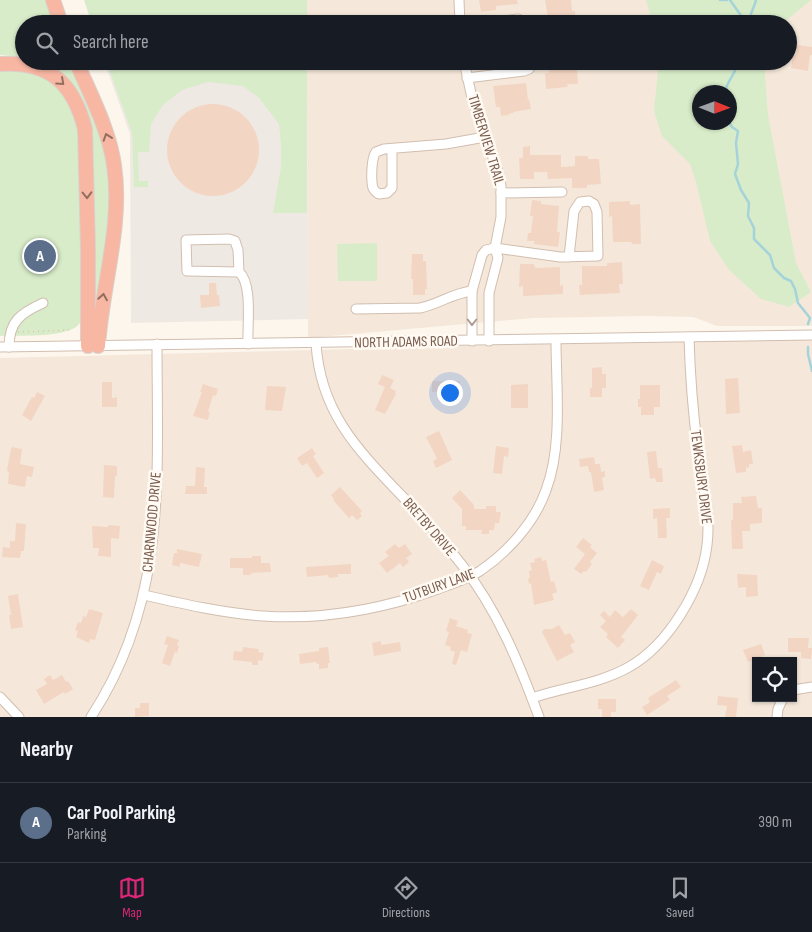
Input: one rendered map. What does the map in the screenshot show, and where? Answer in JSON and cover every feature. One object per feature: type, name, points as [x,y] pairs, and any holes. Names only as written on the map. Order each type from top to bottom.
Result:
[{"type":"highway","points":[[53,0],[58,15]]},
{"type":"highway","points":[[0,64],[15,63]]},
{"type":"highway","points":[[44,70],[69,89],[82,114],[85,129],[93,346]]},
{"type":"highway","points":[[80,70],[109,140],[117,192],[116,220],[93,346]]},
{"type":"street","points":[[459,0],[460,15]]},
{"type":"street","name":"TIMBERVIEW TRAIL","points":[[466,70],[485,136],[497,169],[501,193],[500,224],[495,248],[498,258],[489,293],[489,341]]},
{"type":"street","points":[[468,78],[526,70]]},
{"type":"street","points":[[392,149],[392,188],[387,193],[379,194],[373,188],[373,156],[380,150],[446,144],[485,136]]},
{"type":"street","points":[[501,193],[562,192]]},
{"type":"street","points":[[472,341],[472,291],[482,255],[486,250],[495,248],[569,256],[598,256],[597,212],[594,204],[589,201],[580,202],[574,211],[569,256]]},
{"type":"street","points":[[239,272],[238,250],[235,241],[229,239],[186,240],[187,272],[239,272],[244,276],[248,293],[248,344]]},
{"type":"street","points":[[356,309],[420,308],[453,295],[472,291]]},
{"type":"street","points":[[5,347],[10,333],[21,316],[43,303]]},
{"type":"street","name":"NORTH ADAMS ROAD","points":[[5,347],[812,335]]},
{"type":"street","name":"TEWKSBURY DRIVE","points":[[532,698],[610,676],[642,659],[662,640],[670,629],[684,608],[697,582],[706,556],[708,528],[693,407],[688,337]]},
{"type":"street","name":"TUTBURY LANE","points":[[144,595],[248,615],[303,616],[350,611],[407,599],[440,588],[481,570],[520,534],[535,514],[546,492],[553,470],[555,454],[556,340]]},
{"type":"street","name":"BRETBY DRIVE","points":[[316,343],[319,369],[334,412],[350,438],[369,462],[427,524],[470,576],[494,612],[506,636],[539,717]]},
{"type":"street","name":"CHARNWOOD DRIVE","points":[[91,717],[103,698],[120,663],[144,595],[150,562],[155,520],[157,344]]},
{"type":"street","points":[[797,689],[812,687]]},
{"type":"street","points":[[0,697],[19,717]]},
{"type":"street","points":[[777,717],[781,702]]},
{"type":"path","points":[[10,333],[71,330]]},
{"type":"shaded area","points":[[307,0],[812,0],[812,326],[717,326],[693,317],[534,318],[308,338],[307,70],[797,70],[797,15],[307,15]]},
{"type":"shaded area","points":[[107,70],[307,70],[308,319],[131,323],[130,134]]},
{"type":"shaded area","points":[[812,337],[812,717],[0,717],[0,358]]},
{"type":"green space","points":[[0,0],[48,0],[53,15],[15,15],[15,56],[0,55]]},
{"type":"green space","points":[[84,0],[307,0],[307,15],[89,15]]},
{"type":"green space","points":[[646,0],[811,0],[793,15],[650,15]]},
{"type":"green space","points":[[8,66],[15,68],[15,70],[23,70],[45,76],[68,96],[80,129],[84,309],[80,323],[69,331],[39,335],[0,336],[0,67]]},
{"type":"green space","points":[[56,70],[75,70],[105,146],[110,170],[111,225],[95,314],[93,151],[89,121],[82,97],[66,78]]},
{"type":"green space","points":[[109,70],[307,70],[307,213],[273,213],[281,167],[279,124],[259,98],[243,86],[208,82],[182,90],[163,105],[151,124],[149,152],[138,152],[139,181],[148,181],[148,187],[134,187],[132,133]]},
{"type":"green space","points":[[658,70],[765,70],[768,115],[796,263],[811,292],[789,307],[761,299],[729,270],[710,241],[690,164],[662,136],[654,111]]},
{"type":"green space","points":[[377,243],[377,281],[338,281],[337,244]]},
{"type":"building","points":[[479,0],[517,0],[518,4],[496,6],[496,10],[481,12]]},
{"type":"building","points":[[545,0],[571,0],[572,11],[575,11],[575,15],[548,15]]},
{"type":"building","points":[[797,45],[812,47],[808,71],[797,69]]},
{"type":"building","points":[[549,70],[577,70],[578,84],[567,84],[568,87],[546,89],[545,73],[549,73]]},
{"type":"building","points":[[526,83],[531,109],[501,116],[500,107],[496,107],[493,86]]},
{"type":"building","points":[[213,104],[231,107],[246,117],[256,132],[259,150],[256,168],[246,183],[231,193],[213,196],[195,193],[180,183],[170,168],[167,150],[170,132],[180,117],[195,107]]},
{"type":"building","points":[[530,146],[530,155],[561,155],[561,167],[575,166],[575,156],[588,156],[588,159],[599,159],[601,184],[587,185],[587,188],[572,188],[572,178],[548,179],[547,172],[534,172],[534,179],[520,179],[519,158],[523,158],[523,147]]},
{"type":"building","points":[[532,200],[541,201],[541,204],[559,206],[557,232],[560,232],[558,247],[534,244],[534,241],[527,241],[528,233],[531,233],[533,216],[530,216]]},
{"type":"building","points":[[630,201],[630,205],[640,204],[641,244],[613,242],[612,216],[609,217],[609,202]]},
{"type":"building","points":[[412,254],[423,254],[423,261],[426,261],[427,289],[425,289],[425,295],[413,295],[413,279],[411,279]]},
{"type":"building","points":[[622,262],[623,284],[619,284],[620,293],[580,295],[579,285],[582,285],[582,266],[607,266],[607,263]]},
{"type":"building","points":[[520,264],[534,264],[535,268],[560,267],[560,286],[563,285],[563,294],[523,296],[523,286],[519,287]]},
{"type":"building","points":[[209,283],[216,283],[220,306],[201,308],[200,295],[209,295]]},
{"type":"building","points":[[602,367],[602,374],[606,374],[606,388],[602,388],[602,397],[590,397],[592,368]]},
{"type":"building","points":[[382,375],[394,380],[390,388],[396,391],[385,414],[375,410],[385,387],[378,384]]},
{"type":"building","points":[[738,378],[740,413],[726,414],[725,379]]},
{"type":"building","points":[[432,381],[460,381],[460,392],[432,392]]},
{"type":"building","points":[[102,382],[112,382],[112,398],[117,397],[117,407],[102,407]]},
{"type":"building","points":[[203,384],[218,389],[216,396],[213,395],[208,412],[210,412],[208,420],[193,416]]},
{"type":"building","points":[[528,384],[528,408],[511,408],[511,385]]},
{"type":"building","points":[[640,385],[660,385],[660,407],[654,407],[654,415],[641,415],[641,407],[638,407]]},
{"type":"building","points":[[267,386],[286,387],[282,411],[265,410]]},
{"type":"building","points":[[37,392],[45,396],[31,421],[22,415]]},
{"type":"building","points":[[439,431],[452,460],[436,468],[433,461],[437,459],[426,437]]},
{"type":"building","points":[[742,445],[743,452],[751,450],[753,464],[749,464],[746,472],[736,473],[732,446]]},
{"type":"building","points":[[496,446],[509,448],[508,457],[504,456],[502,474],[493,473]]},
{"type":"building","points":[[12,447],[22,449],[20,464],[34,467],[32,477],[27,476],[25,487],[8,484],[9,473],[7,470]]},
{"type":"building","points":[[312,448],[316,454],[313,456],[324,473],[317,478],[307,463],[302,466],[297,458]]},
{"type":"building","points":[[656,451],[658,468],[662,468],[663,482],[656,482],[655,478],[650,479],[647,452]]},
{"type":"building","points":[[594,457],[595,464],[600,464],[601,472],[605,471],[605,477],[602,478],[604,490],[594,492],[591,472],[589,472],[588,466],[580,467],[579,459]]},
{"type":"building","points":[[104,465],[117,466],[114,498],[103,497]]},
{"type":"building","points":[[196,467],[205,468],[204,487],[207,487],[207,494],[185,494],[186,486],[195,486]]},
{"type":"building","points":[[340,487],[362,511],[360,513],[362,516],[357,520],[352,515],[349,518],[333,500],[331,495]]},
{"type":"building","points":[[460,490],[474,505],[474,509],[486,509],[486,506],[496,506],[496,512],[501,512],[499,523],[495,523],[494,530],[489,530],[489,534],[481,534],[482,530],[466,530],[466,526],[462,526],[462,509],[452,498]]},
{"type":"building","points":[[756,496],[758,508],[762,508],[762,523],[750,524],[750,531],[742,531],[743,549],[732,549],[731,520],[733,520],[733,503],[742,503],[741,497]]},
{"type":"building","points":[[670,508],[670,518],[666,518],[667,538],[658,538],[657,518],[653,519],[653,509]]},
{"type":"building","points":[[16,523],[26,524],[24,551],[21,551],[20,558],[2,557],[3,547],[10,548],[10,541],[15,541]]},
{"type":"building","points":[[108,525],[120,526],[119,539],[111,538],[111,557],[98,556],[99,548],[93,548],[92,526],[108,527]]},
{"type":"building","points":[[583,538],[592,545],[590,547],[597,553],[590,562],[592,564],[586,572],[584,571],[581,574],[574,569],[585,554],[576,547]]},
{"type":"building","points":[[395,544],[399,548],[405,544],[412,554],[406,558],[409,562],[403,567],[400,563],[387,573],[379,563],[389,556],[385,552]]},
{"type":"building","points":[[177,549],[202,554],[199,567],[180,563],[180,567],[172,565],[174,553],[177,553]]},
{"type":"building","points":[[252,556],[261,556],[261,563],[270,563],[271,572],[243,575],[243,568],[230,568],[230,558],[252,558]]},
{"type":"building","points":[[541,557],[542,561],[546,560],[551,582],[554,581],[557,592],[552,594],[554,600],[534,605],[531,583],[529,584],[528,578],[530,578],[529,571],[532,570],[530,563],[535,562],[534,559]]},
{"type":"building","points":[[652,560],[664,566],[661,574],[657,572],[649,590],[640,586]]},
{"type":"building","points":[[351,564],[351,574],[338,574],[338,577],[329,578],[328,575],[307,577],[306,567]]},
{"type":"building","points":[[737,574],[757,575],[758,596],[746,597],[746,587],[738,588]]},
{"type":"building","points":[[18,594],[23,627],[11,629],[8,596]]},
{"type":"building","points":[[89,609],[103,613],[95,640],[90,639],[89,643],[76,637],[78,631],[75,630],[78,622],[81,623],[83,616],[86,617]]},
{"type":"building","points":[[631,609],[638,615],[621,637],[625,640],[618,648],[606,637],[608,634],[600,627],[606,621],[600,615],[604,611],[610,617],[615,610],[623,617]]},
{"type":"building","points":[[450,618],[458,621],[456,626],[468,630],[467,633],[472,634],[467,652],[461,650],[456,665],[452,664],[455,652],[450,650],[451,647],[445,645],[449,632],[446,631]]},
{"type":"building","points":[[559,625],[565,635],[570,633],[575,642],[570,645],[574,652],[557,661],[542,632],[544,629],[552,629]]},
{"type":"building","points":[[167,636],[179,640],[177,653],[175,652],[170,666],[162,663],[168,645],[164,644]]},
{"type":"building","points":[[788,638],[809,638],[808,648],[812,648],[811,659],[801,658],[801,652],[788,652]]},
{"type":"building","points":[[381,641],[381,645],[400,642],[401,651],[374,656],[372,643]]},
{"type":"building","points":[[761,644],[765,655],[752,657],[752,660],[748,662],[743,650]]},
{"type":"building","points":[[243,647],[259,649],[258,652],[264,653],[262,661],[258,660],[258,665],[252,665],[252,662],[233,660],[234,651],[242,652]]},
{"type":"building","points":[[328,647],[330,663],[328,663],[328,668],[319,669],[319,664],[316,662],[300,664],[299,654],[319,651],[319,648]]},
{"type":"building","points":[[50,675],[53,680],[62,675],[73,689],[44,704],[36,690],[47,684],[44,679]]},
{"type":"building","points":[[676,680],[681,687],[667,696],[670,700],[647,715],[642,707],[650,702],[648,698]]},
{"type":"building","points":[[718,696],[738,698],[736,717],[725,717],[727,706],[717,705]]},
{"type":"building","points":[[598,699],[616,699],[616,712],[611,712],[611,717],[602,717],[602,709],[598,709]]},
{"type":"building","points":[[140,703],[149,703],[149,716],[135,717],[135,708],[140,708]]},
{"type":"waterway","points":[[720,0],[727,0]]},
{"type":"waterway","points":[[730,0],[741,15]]},
{"type":"waterway","points":[[751,15],[756,0]]},
{"type":"waterway","points":[[728,85],[735,70]]},
{"type":"waterway","points":[[736,130],[738,164],[735,174],[741,190],[749,203],[748,216],[754,228],[754,239],[770,255],[774,268],[784,278],[791,281],[798,303],[810,318],[808,324]]},
{"type":"waterway","points":[[808,347],[812,371]]},
{"type":"place","name":"Car Pool Parking","points":[[40,256]]}]
